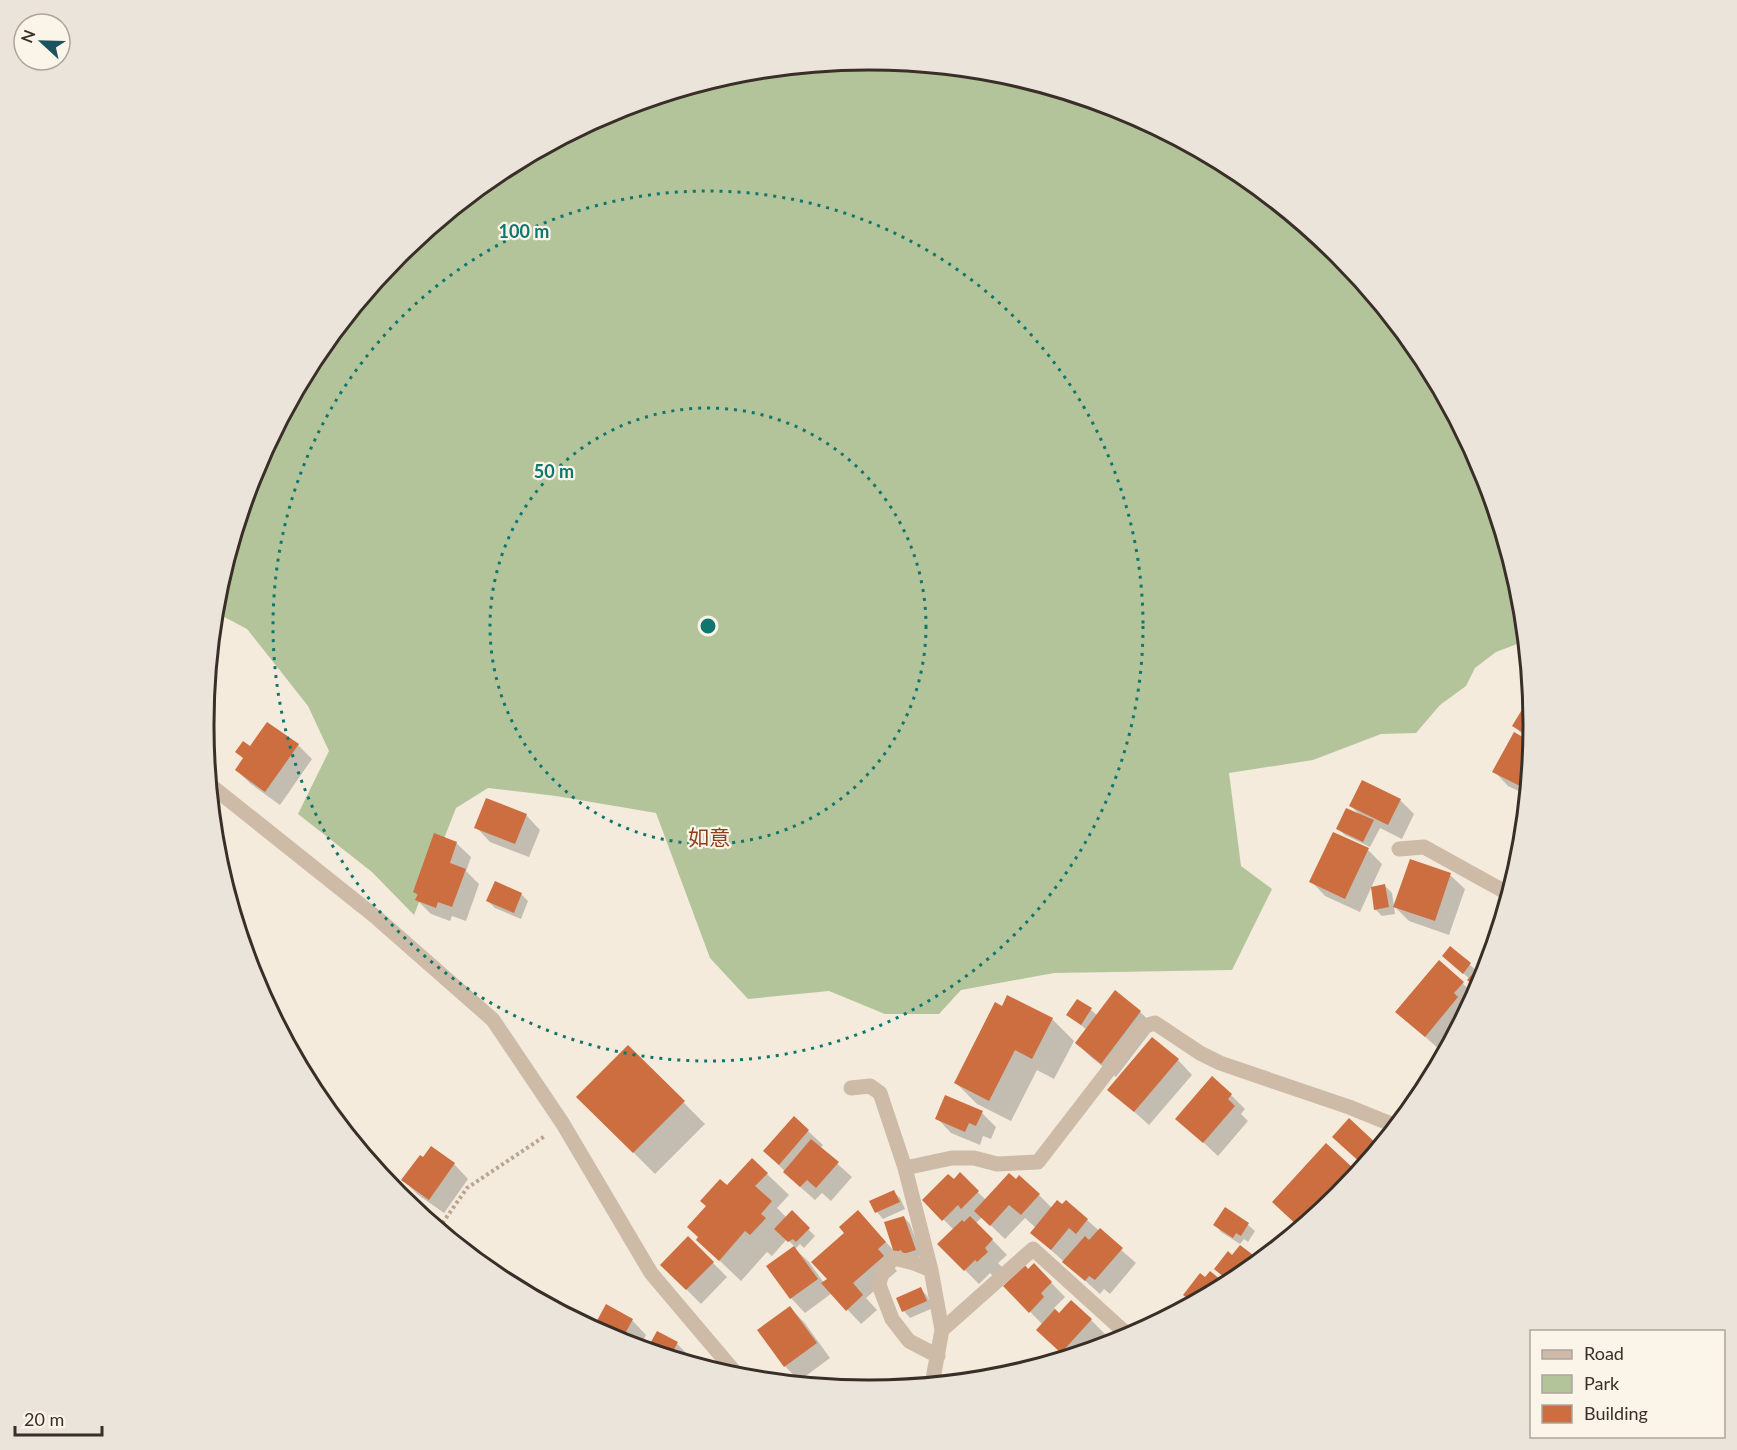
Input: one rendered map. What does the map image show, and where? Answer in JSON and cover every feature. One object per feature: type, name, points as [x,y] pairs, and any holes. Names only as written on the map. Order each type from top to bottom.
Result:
[{"type":"street","points":[[218,791],[377,918],[493,1020],[563,1124],[651,1273],[728,1364]]},
{"type":"street","points":[[1399,849],[1424,847],[1502,890]]},
{"type":"street","points":[[905,1168],[952,1158],[974,1158],[997,1164],[1038,1162],[1142,1028],[1155,1023],[1200,1053],[1220,1063],[1388,1123]]},
{"type":"street","points":[[851,1089],[870,1086],[880,1093],[905,1168],[931,1270],[942,1330],[934,1376]]},
{"type":"street","points":[[942,1330],[1033,1249],[1122,1329]]},
{"type":"street","points":[[931,1270],[894,1258],[882,1271],[879,1285],[892,1319],[909,1341],[938,1356]]},
{"type":"path","points":[[443,1222],[467,1188],[563,1124]]},
{"type":"green space","points":[[868,70],[954,76],[996,83],[1079,105],[1119,120],[1196,158],[1267,206],[1300,233],[1361,293],[1388,327],[1413,361],[1456,436],[1488,515],[1501,556],[1517,644],[1496,652],[1475,668],[1466,686],[1440,705],[1416,733],[1381,734],[1313,760],[1229,773],[1241,866],[1272,889],[1232,970],[1054,973],[961,990],[939,1014],[885,1014],[829,991],[748,999],[710,958],[656,813],[556,796],[488,788],[456,808],[414,915],[372,872],[298,814],[329,751],[308,706],[247,629],[224,617],[227,597],[236,556],[249,515],[281,436],[324,361],[349,327],[376,293],[437,233],[470,206],[541,158],[618,120],[658,105],[741,83],[783,76]]},
{"type":"building","points":[[1523,709],[1523,732],[1512,726]]},
{"type":"building","points":[[267,722],[299,744],[265,792],[235,770],[243,758],[235,752],[243,741],[250,746]]},
{"type":"building","points":[[1514,732],[1523,737],[1520,786],[1492,772]]},
{"type":"building","points":[[1362,780],[1401,799],[1388,825],[1349,806]]},
{"type":"building","points":[[486,798],[527,814],[515,844],[474,828]]},
{"type":"building","points":[[1346,808],[1374,820],[1363,842],[1336,829]]},
{"type":"building","points":[[1333,832],[1369,848],[1345,899],[1309,882]]},
{"type":"building","points":[[434,833],[457,842],[450,863],[466,869],[452,907],[438,902],[436,908],[415,900],[418,894],[413,892]]},
{"type":"building","points":[[1410,859],[1451,873],[1435,921],[1393,907]]},
{"type":"building","points":[[495,881],[522,893],[514,913],[486,901]]},
{"type":"building","points":[[1385,884],[1389,907],[1374,910],[1371,887]]},
{"type":"building","points":[[1450,946],[1471,963],[1463,974],[1442,956]]},
{"type":"building","points":[[1439,960],[1464,982],[1454,993],[1458,997],[1425,1037],[1395,1012]]},
{"type":"building","points":[[1115,990],[1141,1011],[1101,1064],[1075,1043]]},
{"type":"building","points":[[1007,995],[1053,1018],[1032,1059],[1015,1050],[989,1101],[954,1083],[995,1002],[1002,1006]]},
{"type":"building","points":[[1077,999],[1092,1008],[1081,1025],[1066,1015]]},
{"type":"building","points":[[1152,1037],[1179,1059],[1134,1112],[1107,1090]]},
{"type":"building","points":[[628,1045],[685,1101],[633,1153],[576,1097]]},
{"type":"building","points":[[1212,1076],[1232,1094],[1228,1099],[1235,1106],[1203,1143],[1175,1119]]},
{"type":"building","points":[[945,1095],[983,1111],[976,1126],[969,1123],[965,1132],[935,1119]]},
{"type":"building","points":[[794,1116],[809,1130],[779,1165],[763,1151]]},
{"type":"building","points":[[1349,1118],[1374,1141],[1358,1160],[1332,1137]]},
{"type":"building","points":[[811,1139],[839,1162],[816,1188],[807,1180],[800,1187],[783,1172]]},
{"type":"building","points":[[1326,1143],[1352,1167],[1294,1222],[1272,1202]]},
{"type":"building","points":[[431,1146],[455,1163],[429,1200],[401,1180],[420,1155],[423,1157]]},
{"type":"building","points":[[752,1158],[768,1173],[755,1186],[772,1201],[761,1214],[766,1218],[750,1235],[745,1231],[719,1261],[696,1240],[698,1237],[687,1227],[706,1206],[700,1201],[720,1179],[727,1185]]},
{"type":"building","points":[[960,1172],[979,1191],[961,1209],[958,1205],[942,1221],[922,1200],[948,1174],[954,1179]]},
{"type":"building","points":[[1009,1173],[1016,1179],[1019,1175],[1040,1194],[1021,1215],[1009,1205],[990,1226],[974,1211]]},
{"type":"building","points":[[894,1190],[900,1202],[875,1213],[869,1201]]},
{"type":"building","points":[[1057,1200],[1062,1204],[1066,1200],[1088,1219],[1076,1234],[1069,1228],[1051,1250],[1030,1233]]},
{"type":"building","points":[[1225,1207],[1249,1223],[1241,1236],[1236,1233],[1233,1238],[1213,1225]]},
{"type":"building","points":[[792,1210],[810,1228],[796,1242],[793,1239],[788,1242],[774,1229]]},
{"type":"building","points":[[858,1210],[886,1242],[878,1249],[884,1256],[853,1283],[863,1295],[846,1311],[821,1283],[827,1279],[811,1262],[844,1233],[839,1227]]},
{"type":"building","points":[[904,1216],[916,1250],[903,1254],[901,1250],[894,1253],[884,1222]]},
{"type":"building","points":[[970,1216],[993,1239],[985,1248],[988,1252],[964,1271],[937,1244],[962,1220],[964,1222]]},
{"type":"building","points":[[1100,1228],[1123,1248],[1095,1280],[1089,1276],[1085,1281],[1062,1262],[1085,1236],[1089,1240]]},
{"type":"building","points":[[688,1236],[714,1262],[686,1290],[660,1265]]},
{"type":"building","points":[[1240,1245],[1252,1254],[1222,1275],[1214,1269],[1228,1251],[1232,1255]]},
{"type":"building","points":[[794,1246],[818,1279],[790,1299],[766,1266]]},
{"type":"building","points":[[1034,1263],[1052,1282],[1041,1293],[1044,1297],[1029,1313],[1003,1286],[1025,1265],[1028,1269]]},
{"type":"building","points":[[1210,1271],[1218,1278],[1186,1297],[1183,1295],[1200,1273],[1205,1277]]},
{"type":"building","points":[[921,1287],[927,1301],[902,1312],[896,1298]]},
{"type":"building","points":[[1071,1300],[1092,1319],[1064,1349],[1059,1351],[1036,1330],[1055,1309],[1059,1313]]},
{"type":"building","points":[[606,1304],[633,1319],[625,1333],[597,1320]]},
{"type":"building","points":[[790,1306],[817,1343],[784,1367],[757,1330]]},
{"type":"building","points":[[657,1331],[678,1342],[674,1350],[651,1342]]},
{"type":"district","name":"如意","points":[[709,836]]}]
